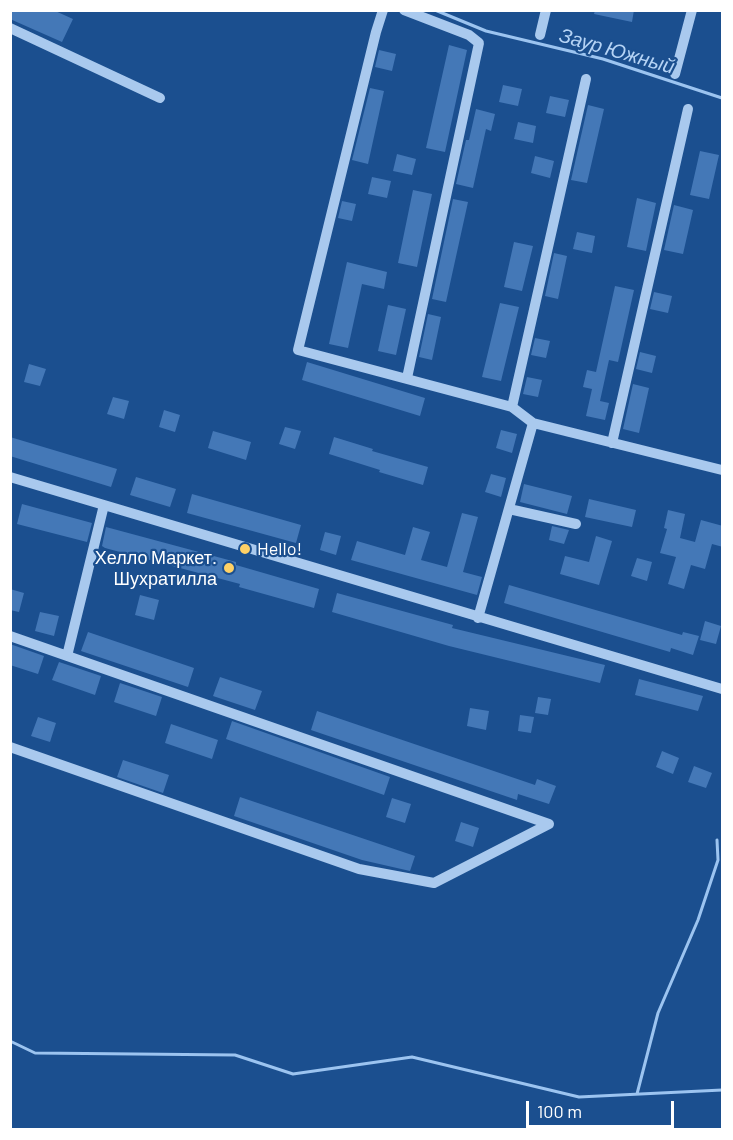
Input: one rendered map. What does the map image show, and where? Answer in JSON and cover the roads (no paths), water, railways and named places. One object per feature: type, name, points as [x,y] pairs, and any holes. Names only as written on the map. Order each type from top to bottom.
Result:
[{"type":"street","points":[[383,10],[298,350],[512,407],[533,423],[723,470]]},
{"type":"street","points":[[404,10],[469,35],[479,43],[407,378]]},
{"type":"street","points":[[540,35],[546,10]]},
{"type":"street","points":[[675,74],[692,10]]},
{"type":"street","points":[[10,27],[160,98]]},
{"type":"street","points":[[512,407],[586,78]]},
{"type":"street","points":[[612,443],[688,109]]},
{"type":"street","points":[[478,618],[533,423]]},
{"type":"street","points":[[10,477],[723,689]]},
{"type":"street","points":[[67,656],[104,505]]},
{"type":"street","points":[[509,508],[576,524]]},
{"type":"street","points":[[10,636],[549,824],[434,883],[359,869],[10,747]]},
{"type":"waterway","name":"Заур Южный","points":[[435,10],[486,31],[603,59],[722,98]]},
{"type":"waterway","points":[[637,1094],[658,1013],[698,920],[718,860],[717,840]]},
{"type":"waterway","points":[[10,1041],[35,1053],[235,1055],[293,1074],[412,1057],[579,1097],[722,1090]]},
{"type":"place","name":"Hello!","points":[[245,549]]},
{"type":"place","name":"Хелло Маркет. Шухратилла","points":[[229,568]]}]
